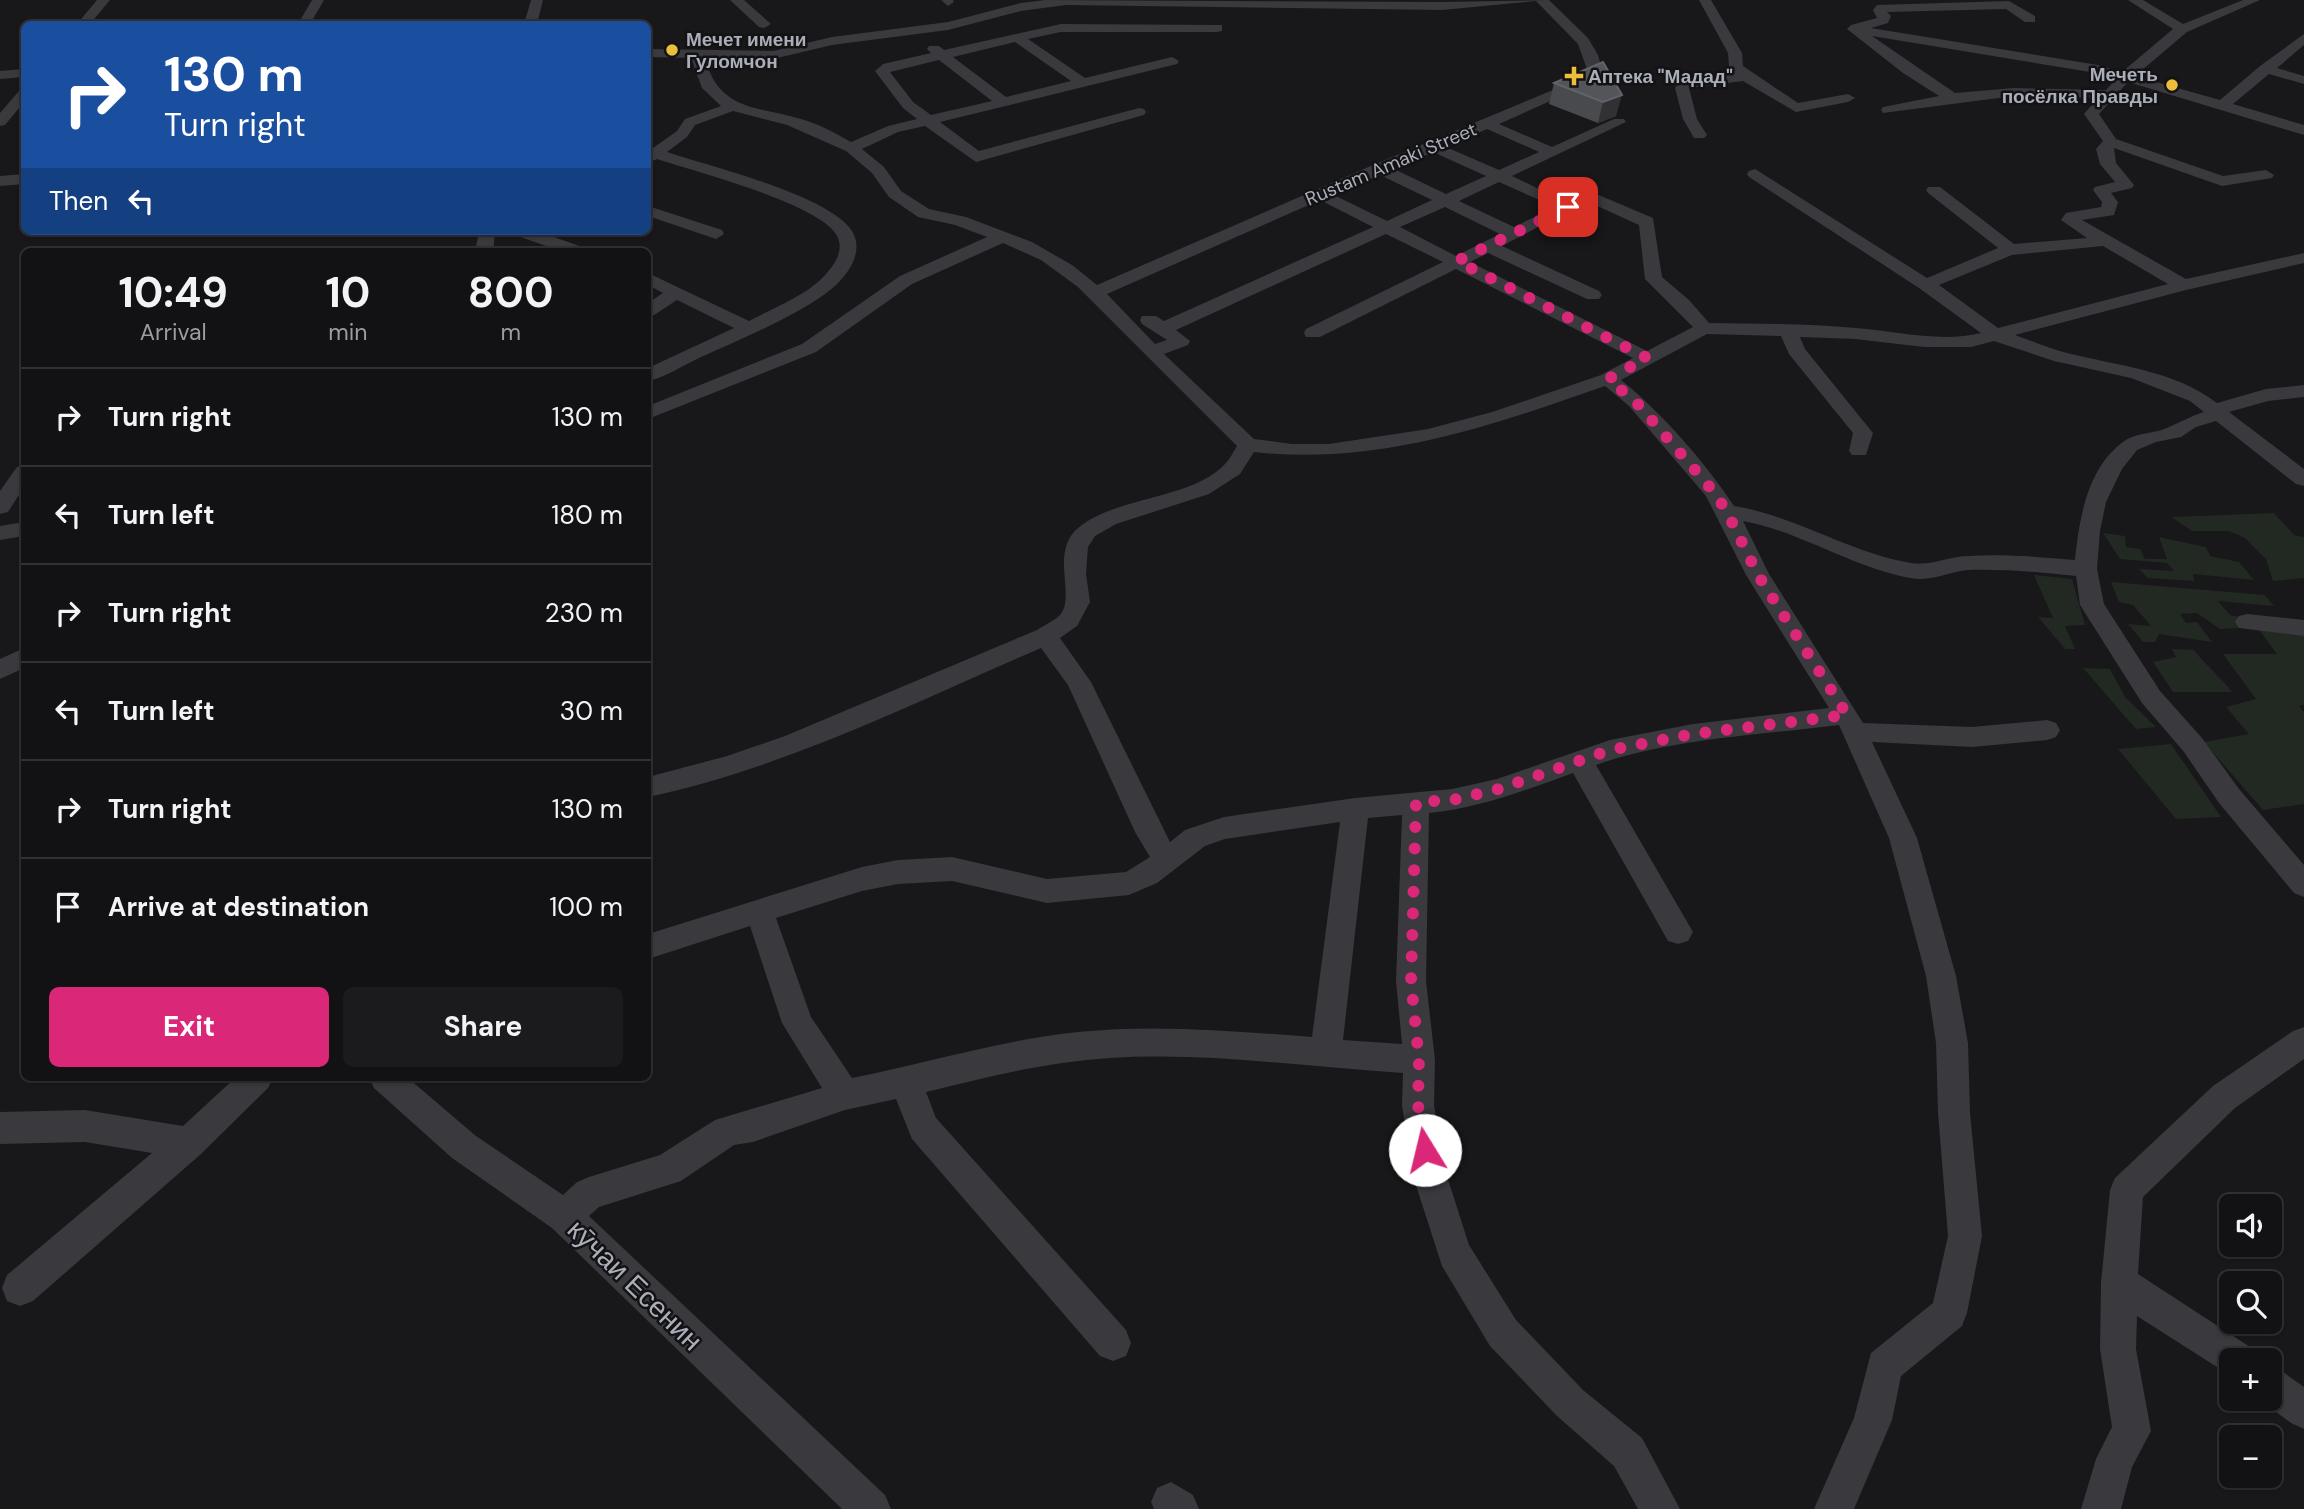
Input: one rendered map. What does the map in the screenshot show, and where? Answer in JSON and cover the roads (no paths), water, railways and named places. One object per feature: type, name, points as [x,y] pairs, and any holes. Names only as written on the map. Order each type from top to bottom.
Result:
[{"type":"street","points":[[86,21],[104,0]]},
{"type":"street","points":[[306,21],[318,0]]},
{"type":"street","points":[[532,21],[537,0]]},
{"type":"street","points":[[736,0],[764,24]]},
{"type":"street","points":[[651,53],[773,55],[832,41],[948,26],[1021,7],[1066,1],[1414,3],[1459,6],[1531,0]]},
{"type":"street","name":"Rustam Amaki Street","points":[[1099,290],[1597,77],[1584,43],[1542,0]]},
{"type":"street","points":[[1705,0],[1735,53],[1736,67],[1745,76],[1791,106],[1848,99]]},
{"type":"street","points":[[2134,0],[2182,29]]},
{"type":"street","points":[[2254,0],[2182,29],[2126,76],[2091,114],[2111,142],[2222,181],[2266,175]]},
{"type":"street","points":[[1854,29],[1883,20],[1884,16],[1879,10],[1882,8],[2009,5],[2030,19]]},
{"type":"street","points":[[995,171],[908,105],[882,71],[888,67],[1045,31],[1078,27],[1160,30],[1217,28]]},
{"type":"street","points":[[1854,29],[2098,69],[2304,130]]},
{"type":"street","points":[[1854,29],[1908,70],[1952,98]]},
{"type":"street","points":[[912,30],[920,40],[1003,102]]},
{"type":"street","points":[[1016,37],[1082,82]]},
{"type":"street","points":[[2221,107],[2265,69],[2301,44]]},
{"type":"street","points":[[697,55],[701,77],[713,94],[731,107],[793,121],[851,148],[878,170],[895,194],[924,213],[960,221],[1043,253],[1181,341],[1152,352]]},
{"type":"street","points":[[851,148],[892,129],[1172,61]]},
{"type":"street","points":[[2265,69],[2304,80]]},
{"type":"street","points":[[0,75],[21,74]]},
{"type":"street","points":[[1699,135],[1690,119],[1682,89],[1684,85],[1745,76]]},
{"type":"street","points":[[1888,110],[1952,98],[2014,92],[2109,94]]},
{"type":"street","points":[[0,122],[21,98]]},
{"type":"street","points":[[651,153],[682,134],[690,122],[731,107]]},
{"type":"street","points":[[976,157],[1139,113]]},
{"type":"street","points":[[1162,328],[1619,122]]},
{"type":"street","points":[[1485,123],[1551,152]]},
{"type":"street","points":[[2111,142],[2104,149],[2104,156],[2126,184],[2101,190],[2110,202],[2108,211],[2072,217],[2069,220],[2183,285]]},
{"type":"street","points":[[1313,332],[1568,207],[1432,146]]},
{"type":"street","points":[[651,154],[785,196],[831,219],[844,232],[849,247],[844,263],[831,279],[803,299],[750,328],[651,374]]},
{"type":"street","points":[[1379,168],[1512,233]]},
{"type":"street","points":[[1755,174],[1925,284],[1996,335],[2061,357],[2136,373],[2197,397],[2304,479]]},
{"type":"street","points":[[0,181],[21,179]]},
{"type":"street","points":[[1934,190],[2011,250]]},
{"type":"street","points":[[1320,194],[1647,358]]},
{"type":"street","points":[[1588,196],[1647,222],[1654,279],[1684,305],[1704,328]]},
{"type":"street","points":[[651,212],[716,234]]},
{"type":"street","points":[[532,235],[568,248]]},
{"type":"street","points":[[651,412],[809,348],[906,280],[1002,237]]},
{"type":"street","points":[[1925,284],[1948,278],[1990,257],[2011,250],[2103,241]]},
{"type":"street","points":[[1488,246],[1593,295]]},
{"type":"street","points":[[1099,290],[1152,352],[1248,444],[1292,450],[1329,450],[1429,435],[1499,416],[1608,379],[1704,328],[1788,330],[1948,342],[1971,341],[2183,285],[2304,258]]},
{"type":"street","points":[[651,280],[750,328]]},
{"type":"street","points":[[651,309],[676,293]]},
{"type":"street","points":[[1788,330],[1796,350],[1863,433],[1859,451]]},
{"type":"street","points":[[1608,379],[1636,402],[1714,492],[1727,512],[1758,575],[1851,724],[1903,838],[1941,976],[1952,1043],[1954,1108],[1965,1236],[1949,1313],[1884,1366],[1872,1420],[1834,1509]]},
{"type":"street","points":[[2304,391],[2266,395],[2189,423],[2174,433],[2151,436],[2130,446],[2118,460],[2095,502],[2086,569],[2092,605],[2151,697],[2304,885]]},
{"type":"street","points":[[651,785],[730,765],[794,743],[1046,636],[1069,620],[1078,602],[1074,574],[1077,547],[1087,531],[1108,519],[1201,489],[1233,469],[1248,444]]},
{"type":"street","points":[[0,507],[21,476]]},
{"type":"street","points":[[1727,512],[1804,532],[1871,561],[1922,572],[1964,563],[2029,563],[2086,569]]},
{"type":"street","points":[[0,533],[21,530]]},
{"type":"street","points":[[2247,622],[2304,628]]},
{"type":"street","points":[[1046,636],[1079,682],[1149,832],[1166,860]]},
{"type":"street","points":[[651,945],[862,879],[898,872],[952,869],[1000,883],[1047,891],[1129,883],[1147,875],[1195,838],[1224,828],[1355,809],[1452,800],[1499,789],[1610,750],[1693,734],[1851,724],[1972,737],[2047,730]]},
{"type":"street","points":[[1578,760],[1678,932]]},
{"type":"street","points":[[1416,802],[1411,981],[1419,1060],[1418,1105],[1429,1173],[1454,1254],[1503,1333],[1570,1403],[1628,1452],[1660,1509]]},
{"type":"street","points":[[1326,1054],[1355,809]]},
{"type":"street","points":[[760,913],[798,1023],[845,1095]]},
{"type":"street","points":[[2101,1509],[2115,1459],[2132,1430],[2118,1349],[2119,1283],[2127,1190],[2224,1097],[2304,1041]]},
{"type":"street","points":[[564,1216],[589,1194],[669,1169],[727,1131],[753,1126],[845,1095],[1021,1055],[1110,1044],[1197,1044],[1419,1060]]},
{"type":"street","points":[[20,1288],[189,1143],[254,1081]]},
{"type":"street","name":"кӯчаи Есенин","points":[[388,1081],[464,1147],[564,1216],[871,1509]]},
{"type":"street","points":[[906,1083],[924,1128],[1113,1343]]},
{"type":"street","points":[[0,1128],[85,1126],[189,1143]]},
{"type":"street","points":[[2119,1283],[2219,1348]]},
{"type":"street","points":[[2282,1394],[2304,1410]]},
{"type":"place","name":"Мечет имени Гуломчон","points":[[672,50]]},
{"type":"place","name":"Аптека \"Мадад\"","points":[[1574,76]]},
{"type":"place","name":"Мечеть посёлка Правды","points":[[2172,85]]}]
